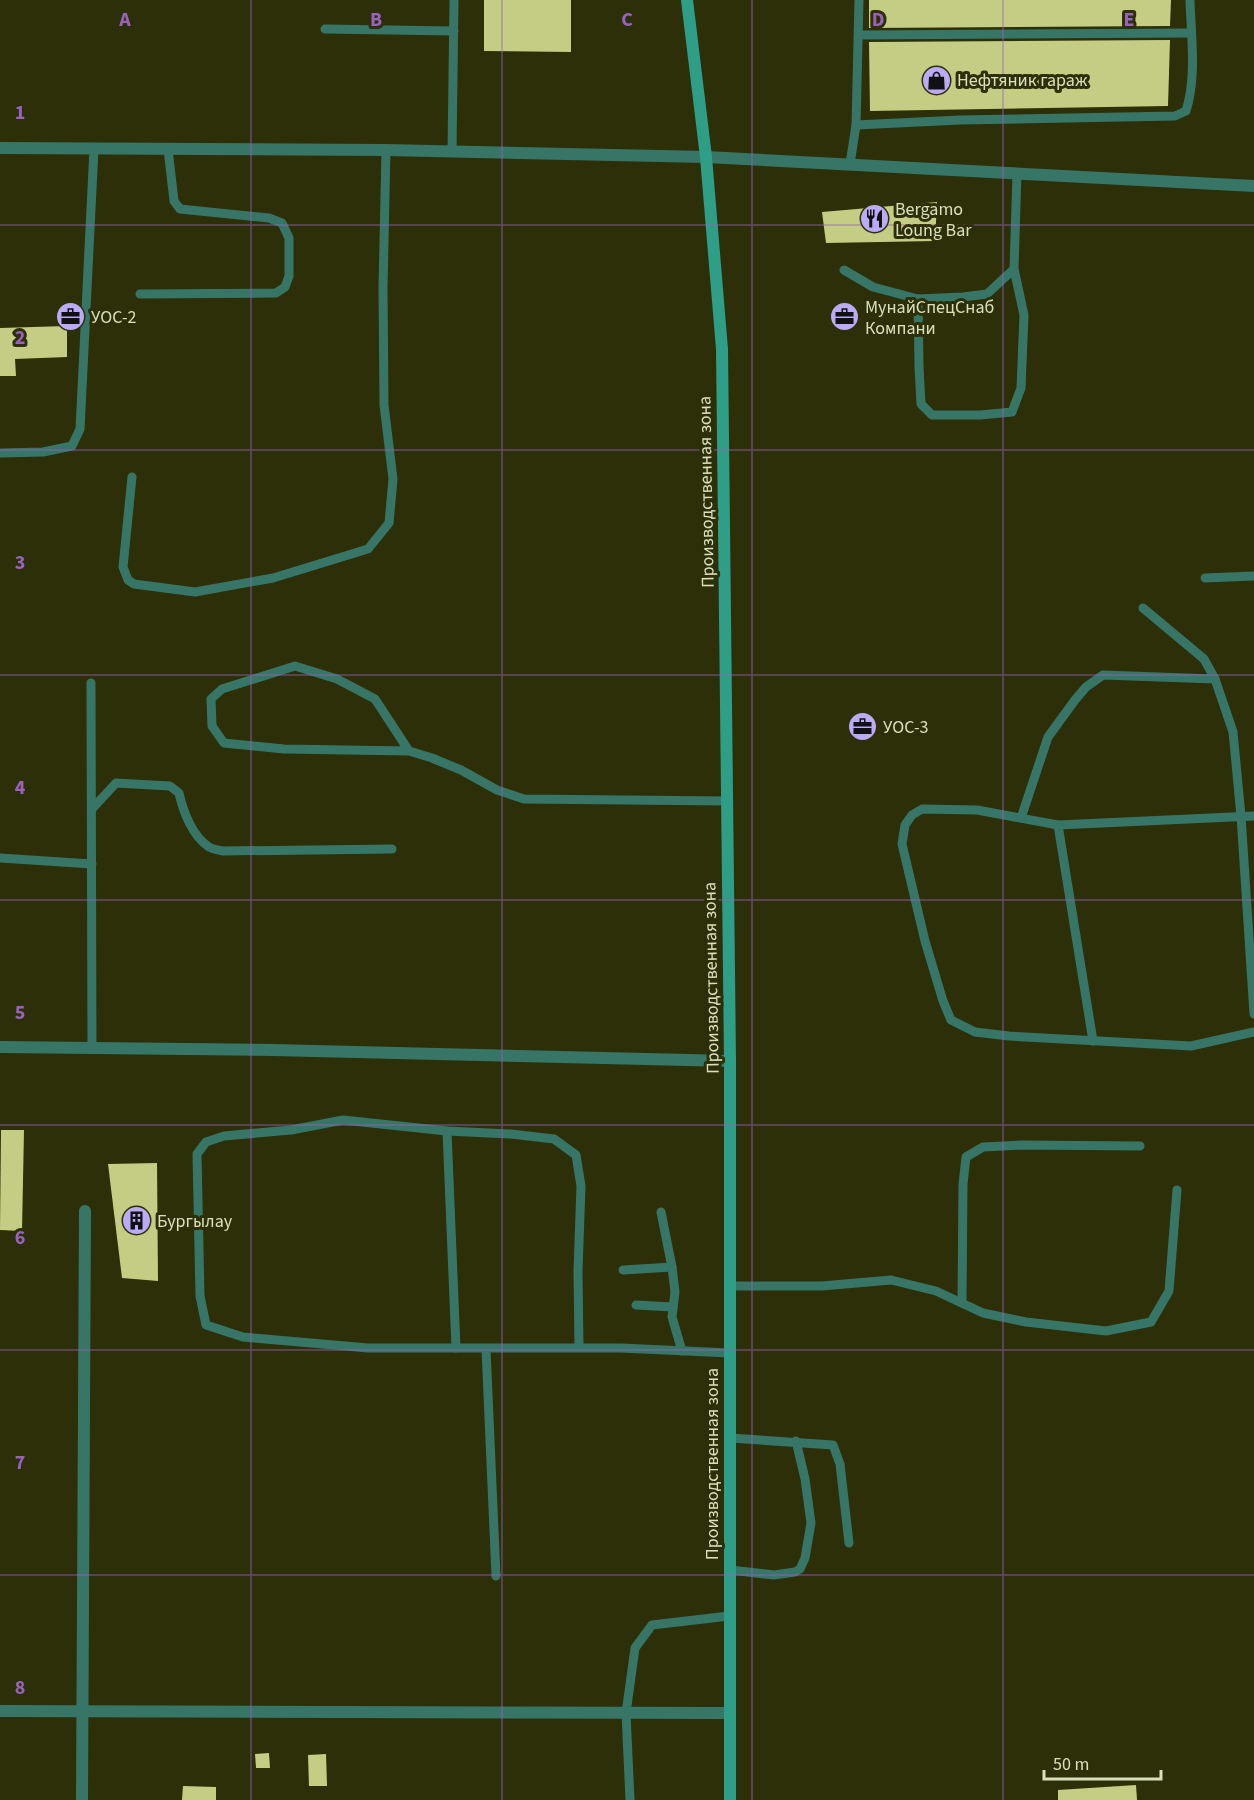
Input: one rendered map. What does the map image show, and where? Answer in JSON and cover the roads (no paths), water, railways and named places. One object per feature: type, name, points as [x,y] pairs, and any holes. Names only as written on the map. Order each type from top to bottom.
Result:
[{"type":"main road","name":"Производственная зона","points":[[687,0],[706,157],[722,349],[730,1061],[730,1800]]},
{"type":"street","points":[[0,148],[386,150],[706,157],[1254,186]]},
{"type":"street","points":[[0,1047],[730,1061]]},
{"type":"street","points":[[82,1800],[85,1211]]},
{"type":"street","points":[[0,1711],[730,1713]]},
{"type":"lane","points":[[452,152],[454,0]]},
{"type":"lane","points":[[850,164],[856,125],[860,0]]},
{"type":"lane","points":[[856,125],[960,120],[1175,116],[1186,111],[1190,96],[1190,0]]},
{"type":"lane","points":[[325,29],[454,31]]},
{"type":"lane","points":[[859,35],[1191,33]]},
{"type":"lane","points":[[0,453],[43,452],[72,446],[80,429],[94,148]]},
{"type":"lane","points":[[140,294],[276,293],[285,287],[289,276],[289,238],[282,223],[269,218],[180,209],[174,201],[168,149]]},
{"type":"lane","points":[[132,477],[123,567],[128,580],[134,584],[195,592],[273,578],[368,549],[389,523],[393,478],[384,405],[383,288],[386,150]]},
{"type":"lane","points":[[918,299],[921,404],[932,415],[1012,412],[1021,388],[1024,315],[1014,269],[1017,173]]},
{"type":"lane","points":[[844,270],[873,287],[918,299],[987,294],[1014,269]]},
{"type":"lane","points":[[1205,578],[1254,576]]},
{"type":"lane","points":[[1143,608],[1204,659],[1215,680],[1233,732],[1254,1014]]},
{"type":"lane","points":[[408,751],[375,699],[338,679],[295,666],[222,689],[211,699],[212,726],[224,743],[284,749],[408,751],[432,758],[497,790],[524,799],[727,801]]},
{"type":"lane","points":[[1022,818],[1048,737],[1086,687],[1103,675],[1215,680]]},
{"type":"lane","points":[[91,683],[92,1048]]},
{"type":"lane","points":[[92,809],[116,783],[170,786],[179,793],[182,810],[198,836],[210,847],[223,851],[392,849]]},
{"type":"lane","points":[[1254,816],[1058,825],[977,810],[922,809],[912,815],[905,825],[902,844],[926,941],[943,1001],[951,1020],[975,1032],[1009,1036],[1191,1046],[1254,1032]]},
{"type":"lane","points":[[1058,825],[1093,1041]]},
{"type":"lane","points":[[0,858],[92,864]]},
{"type":"lane","points":[[579,1348],[578,1271],[581,1186],[576,1155],[554,1139],[512,1134],[447,1131],[343,1119],[291,1130],[224,1136],[206,1142],[196,1154],[200,1296],[206,1326],[243,1337],[368,1348],[579,1348],[730,1353]]},
{"type":"lane","points":[[447,1131],[456,1348]]},
{"type":"lane","points":[[962,1303],[963,1184],[966,1157],[983,1147],[1140,1146]]},
{"type":"lane","points":[[730,1286],[822,1286],[891,1280],[936,1291],[983,1313],[1026,1322],[1106,1331],[1151,1322],[1168,1292],[1178,1190]]},
{"type":"lane","points":[[661,1212],[675,1292],[672,1317],[682,1351]]},
{"type":"lane","points":[[623,1270],[672,1267]]},
{"type":"lane","points":[[636,1305],[673,1308]]},
{"type":"lane","points":[[486,1349],[496,1576]]},
{"type":"lane","points":[[730,1438],[832,1445],[840,1464],[849,1543]]},
{"type":"lane","points":[[730,1570],[774,1575],[800,1569],[805,1558],[811,1522],[805,1479],[796,1441]]},
{"type":"lane","points":[[630,1800],[626,1713],[635,1648],[652,1624],[729,1616]]},
{"type":"place","name":"Нефтяник гараж","points":[[936,80]]},
{"type":"place","name":"Bergamo Loung Bar","points":[[874,219]]},
{"type":"place","name":"УОС-2","points":[[70,317]]},
{"type":"place","name":"МунайСпецСнаб Компани","points":[[844,317]]},
{"type":"place","name":"УОС-3","points":[[862,727]]},
{"type":"place","name":"Бургылау","points":[[136,1221]]}]
